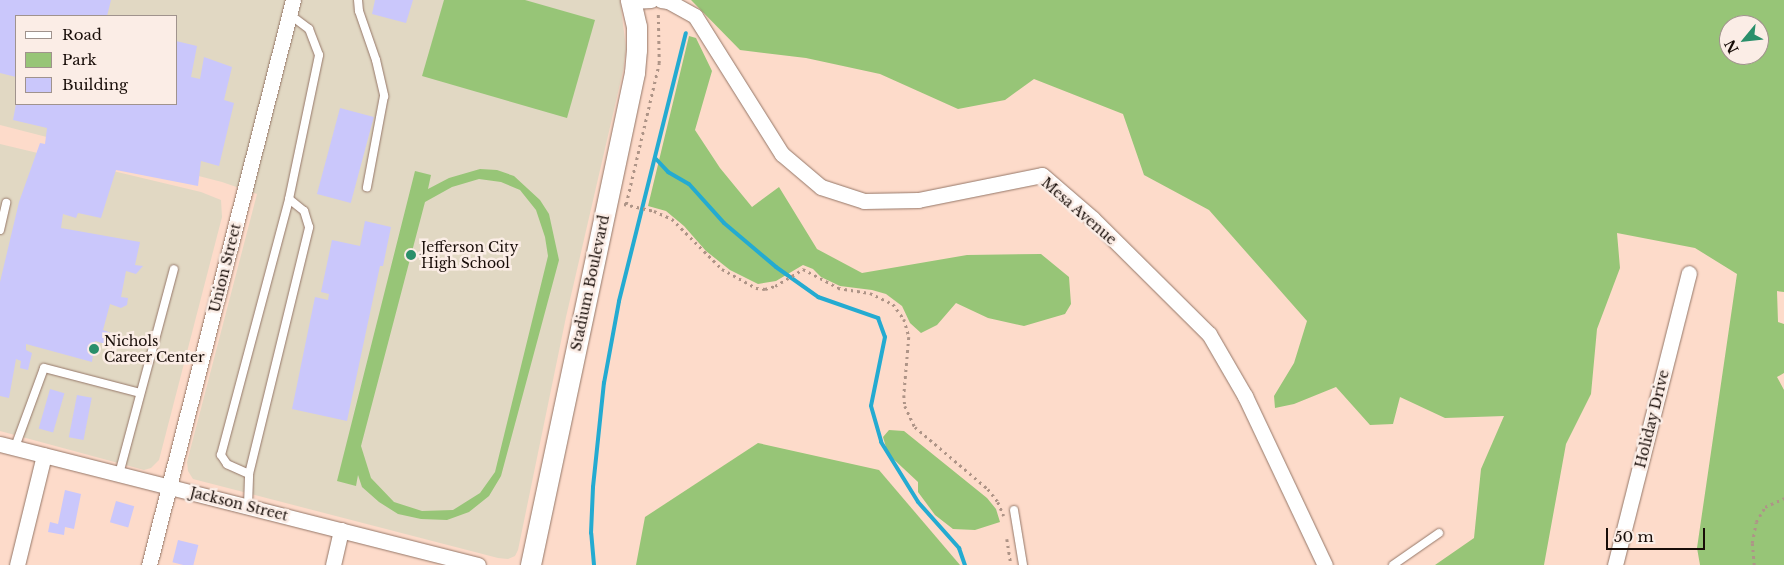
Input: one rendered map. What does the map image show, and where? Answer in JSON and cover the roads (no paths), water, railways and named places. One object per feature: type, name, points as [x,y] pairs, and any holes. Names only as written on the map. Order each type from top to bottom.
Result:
[{"type":"main road","name":"Stadium Boulevard","points":[[531,565],[634,73],[637,27],[647,2]]},
{"type":"street","name":"Mesa Avenue","points":[[647,2],[668,1],[695,16],[782,154],[821,187],[864,201],[918,200],[1042,176],[1057,188],[1093,219],[1209,334],[1245,396],[1325,565]]},
{"type":"street","name":"Union Street","points":[[149,565],[291,7]]},
{"type":"street","name":"Holiday Drive","points":[[1615,565],[1689,273]]},
{"type":"street","name":"Jackson Street","points":[[0,444],[478,565]]},
{"type":"street","points":[[17,565],[44,454]]},
{"type":"street","points":[[333,565],[341,530]]},
{"type":"lane","points":[[358,0],[359,11],[376,60],[384,96],[367,187]]},
{"type":"lane","points":[[249,474],[226,464],[221,455],[289,199],[319,55],[309,29],[291,7]]},
{"type":"lane","points":[[248,506],[249,474],[309,227],[304,211],[289,199]]},
{"type":"lane","points":[[0,230],[6,203]]},
{"type":"lane","points":[[118,474],[174,269]]},
{"type":"lane","points":[[15,447],[44,368],[140,393]]},
{"type":"lane","points":[[1014,510],[1023,565]]},
{"type":"lane","points":[[1393,565],[1439,533]]},
{"type":"waterway","points":[[594,565],[591,533],[593,487],[604,383],[619,301],[686,33]]},
{"type":"waterway","points":[[656,159],[668,172],[689,184],[724,223],[776,267],[818,297],[878,318],[885,337],[871,406],[881,442],[918,502],[959,548],[965,565]]},
{"type":"place","name":"Jefferson City High School","points":[[411,255]]},
{"type":"place","name":"Nichols Career Center","points":[[94,349]]}]
